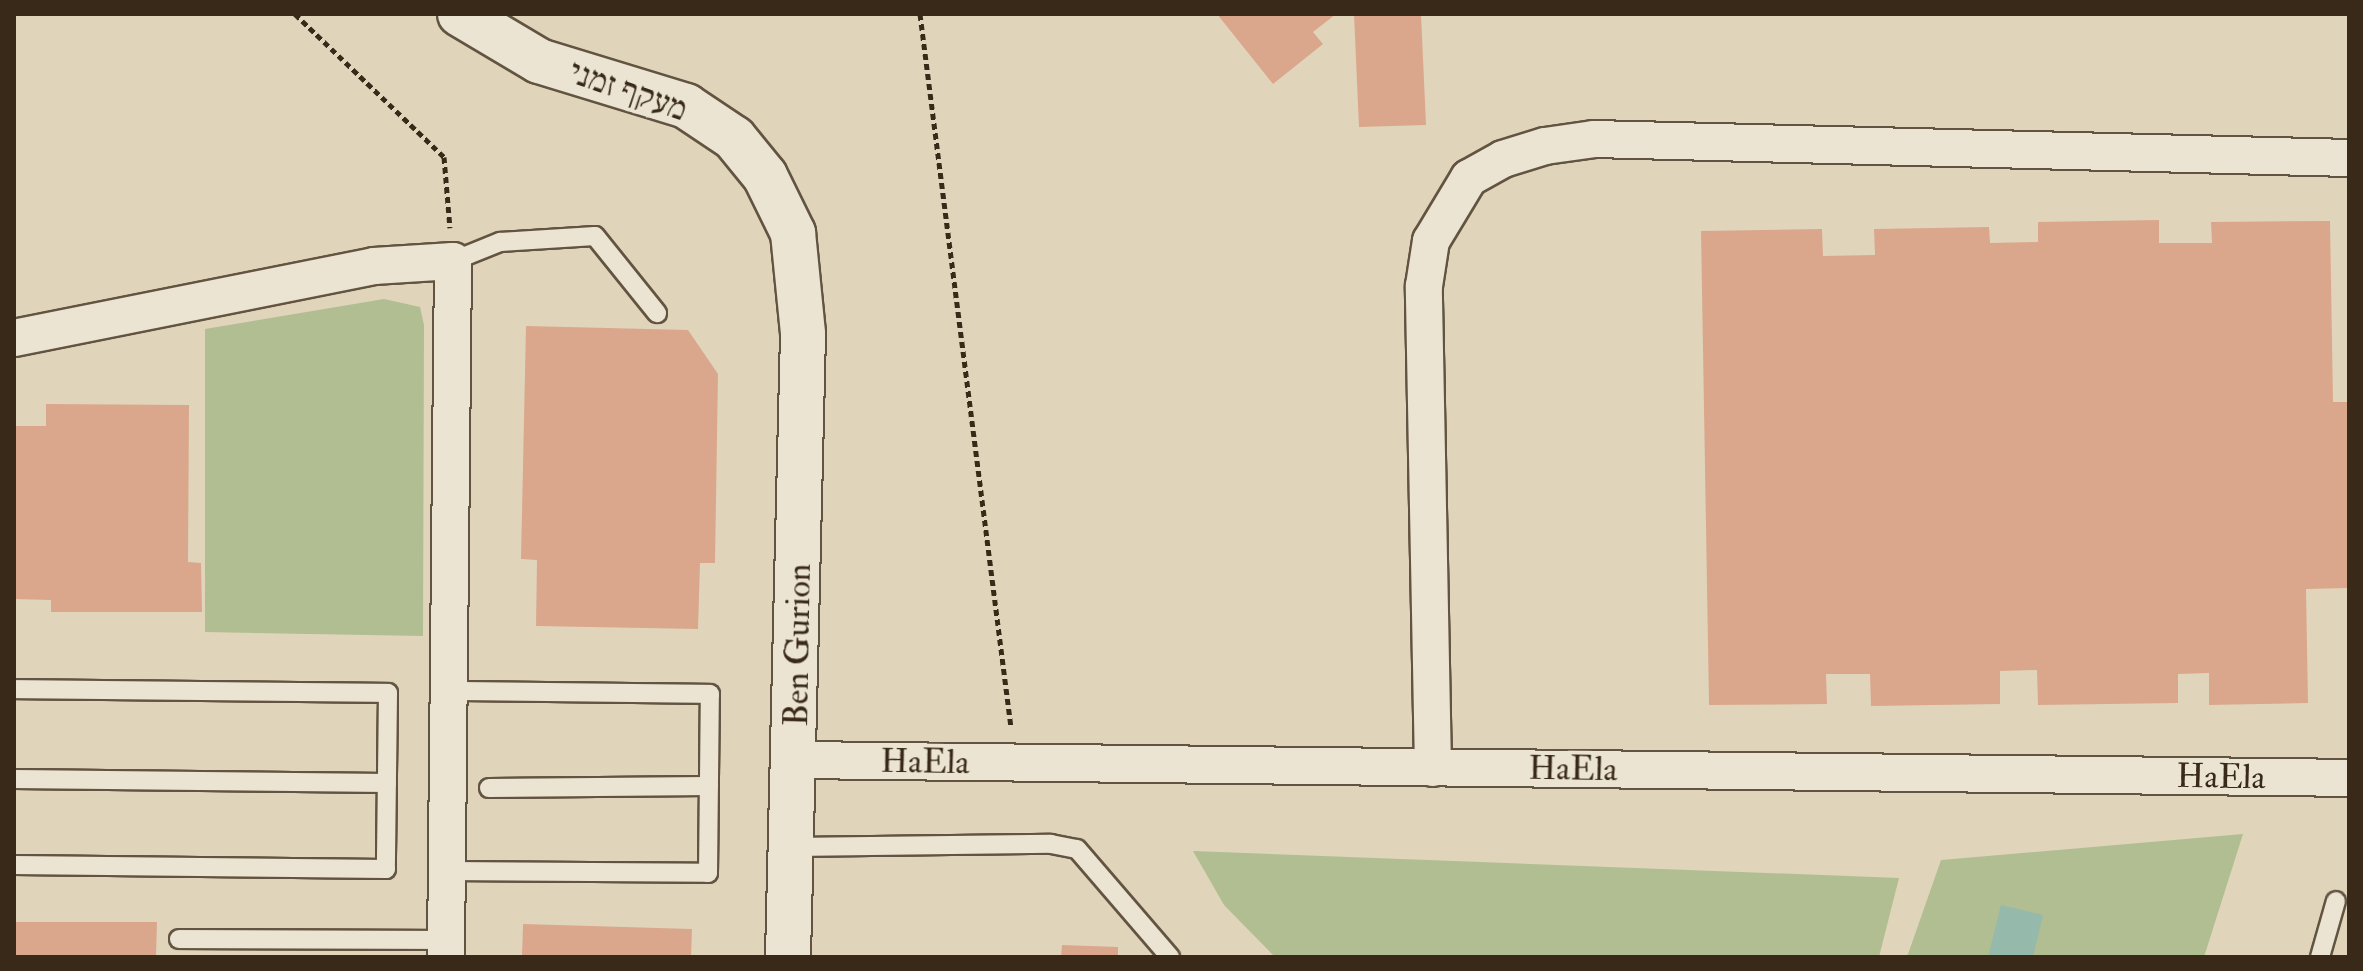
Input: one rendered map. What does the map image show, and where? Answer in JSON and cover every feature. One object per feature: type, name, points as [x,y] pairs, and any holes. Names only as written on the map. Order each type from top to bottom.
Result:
[{"type":"street","name":"מעקף זמני","points":[[460,14],[539,61],[686,106],[734,138],[765,176],[793,233],[803,334]]},
{"type":"street","points":[[1433,768],[1424,286],[1431,241],[1469,178],[1503,159],[1545,146],[1594,139],[2349,158]]},
{"type":"street","points":[[14,338],[374,266],[453,261],[446,949]]},
{"type":"street","name":"Ben Gurion","points":[[788,957],[796,760],[803,334]]},
{"type":"street","name":"HaEla","points":[[796,760],[2349,778]]},
{"type":"lane","points":[[453,261],[500,242],[595,236],[657,313]]},
{"type":"lane","points":[[14,689],[388,693],[386,869],[14,865]]},
{"type":"lane","points":[[447,871],[708,873],[710,694],[448,691]]},
{"type":"lane","points":[[14,779],[387,783]]},
{"type":"lane","points":[[489,788],[709,786]]},
{"type":"lane","points":[[792,847],[1051,844],[1077,849],[1170,957]]},
{"type":"lane","points":[[2320,957],[2336,901]]},
{"type":"lane","points":[[179,939],[446,949]]},
{"type":"path","points":[[295,14],[444,157],[453,261]]},
{"type":"path","points":[[920,14],[1016,762]]},
{"type":"shaded area","points":[[384,299],[420,307],[424,325],[423,636],[205,632],[205,329]]},
{"type":"shaded area","points":[[2243,834],[2204,957],[1907,957],[1941,860]]},
{"type":"shaded area","points":[[1193,851],[1899,878],[1879,957],[1275,957],[1224,905]]},
{"type":"shaded area","points":[[2001,905],[2043,915],[2033,957],[1988,957]]},
{"type":"building","points":[[1217,14],[1336,14],[1313,32],[1323,44],[1273,84]]},
{"type":"building","points":[[1354,14],[1421,14],[1426,125],[1359,127]]},
{"type":"building","points":[[2159,220],[2159,243],[2212,243],[2211,222],[2330,221],[2333,402],[2349,402],[2349,588],[2306,589],[2308,703],[2209,705],[2209,673],[2178,674],[2178,703],[2038,705],[2037,670],[2000,671],[2000,704],[1871,706],[1870,674],[1826,674],[1827,704],[1709,705],[1701,231],[1822,229],[1823,256],[1875,255],[1874,229],[1989,227],[1990,243],[2038,242],[2038,222]]},
{"type":"building","points":[[526,326],[688,330],[718,374],[715,563],[700,563],[698,629],[536,626],[537,560],[521,559]]},
{"type":"building","points":[[46,404],[189,405],[188,562],[201,563],[202,612],[51,612],[51,600],[14,599],[14,426],[46,426]]},
{"type":"building","points":[[14,922],[157,922],[156,957],[14,957]]},
{"type":"building","points":[[523,924],[692,929],[691,957],[522,957]]},
{"type":"building","points":[[1062,945],[1118,947],[1118,957],[1061,957]]}]
